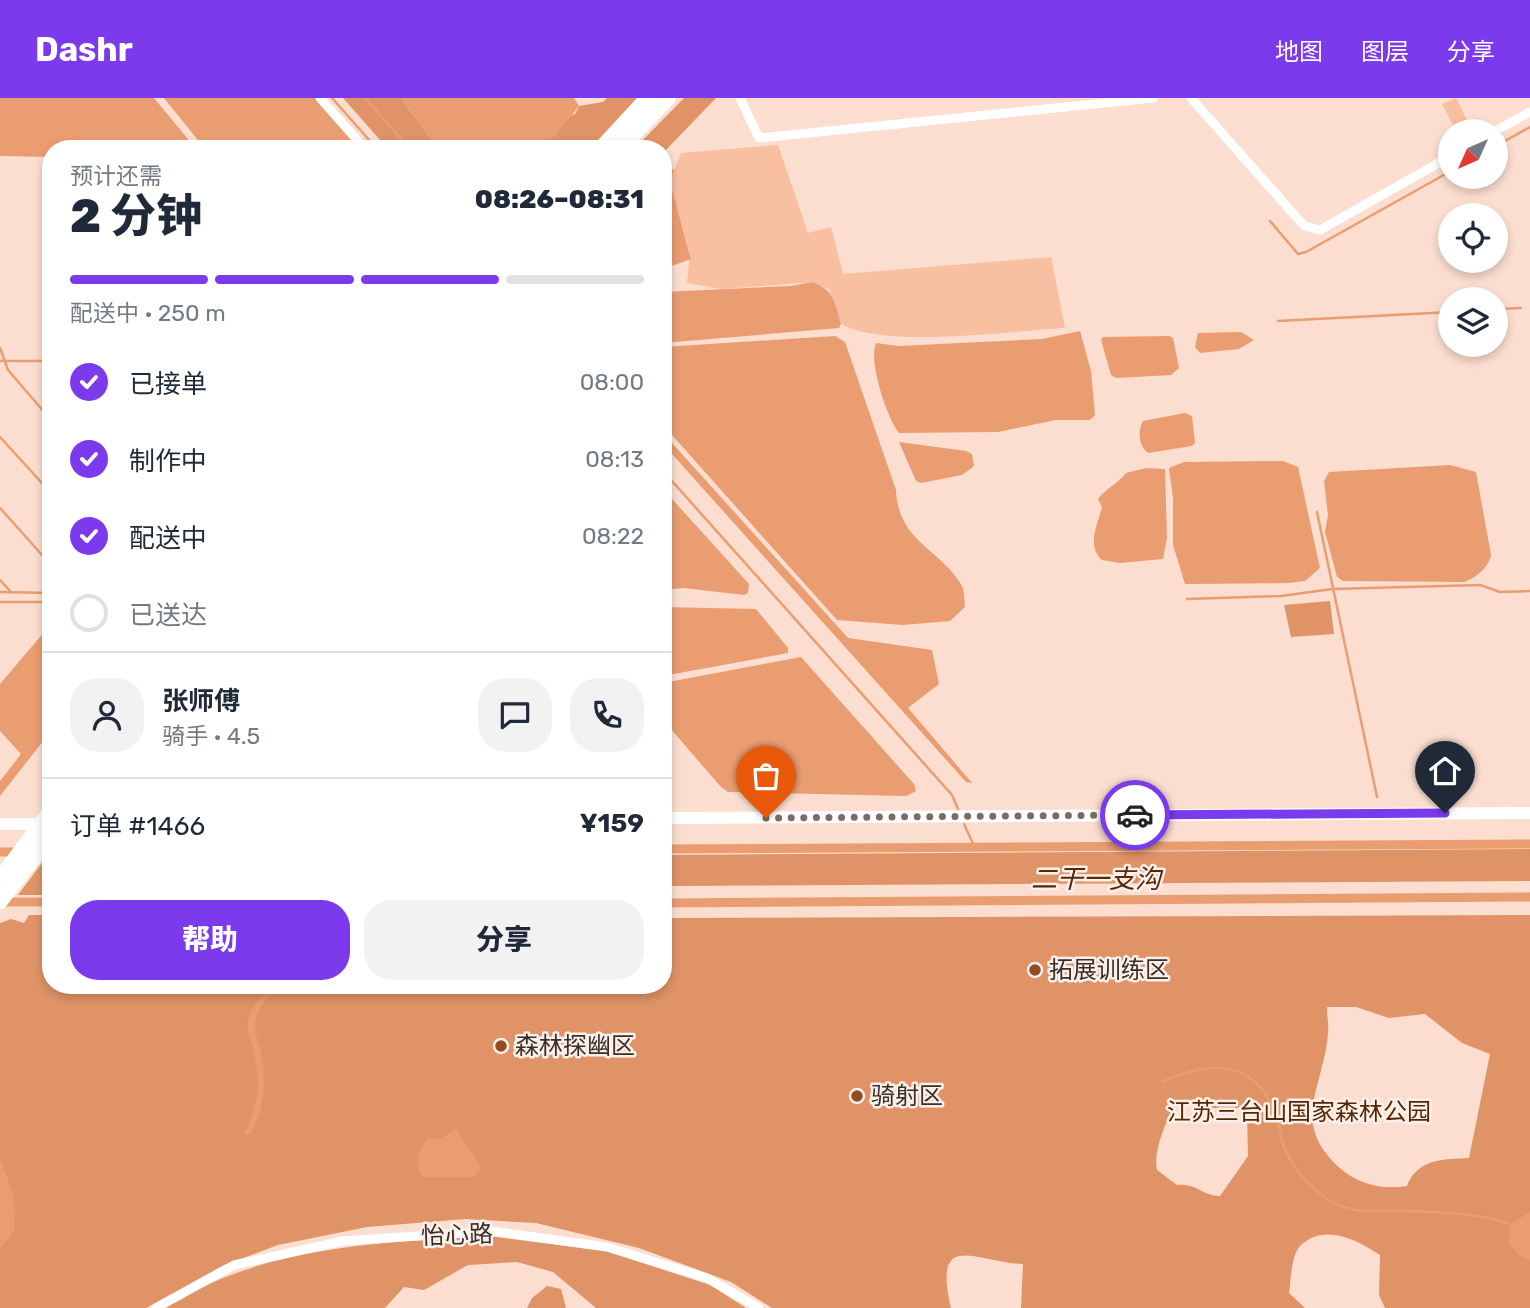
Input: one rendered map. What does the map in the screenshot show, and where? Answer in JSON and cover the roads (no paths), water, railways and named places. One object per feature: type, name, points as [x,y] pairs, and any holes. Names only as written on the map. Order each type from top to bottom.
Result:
[{"type":"highway","points":[[609,140],[648,98]]},
{"type":"highway","points":[[628,140],[668,98]]},
{"type":"highway","points":[[0,879],[23,848],[42,832]]},
{"type":"highway","points":[[0,901],[42,836]]},
{"type":"street","points":[[320,98],[357,140]]},
{"type":"street","points":[[740,98],[759,138],[1153,98]]},
{"type":"street","points":[[1191,98],[1298,219],[1314,229],[1320,230],[1438,163]]},
{"type":"street","points":[[1508,124],[1530,112]]},
{"type":"street","points":[[672,818],[1530,813]]},
{"type":"street","points":[[0,824],[42,828]]},
{"type":"street","name":"怡心路","points":[[156,1308],[234,1265],[343,1241],[491,1231],[607,1247],[707,1278],[759,1308]]},
{"type":"waterway","points":[[332,98],[369,140]]},
{"type":"waterway","points":[[365,98],[402,140]]},
{"type":"waterway","points":[[1508,139],[1530,127]]},
{"type":"waterway","points":[[1270,221],[1298,254],[1306,252],[1438,178]]},
{"type":"waterway","points":[[1508,309],[1521,308]]},
{"type":"waterway","points":[[1278,321],[1438,313]]},
{"type":"waterway","points":[[0,348],[8,370],[42,410]]},
{"type":"waterway","points":[[0,361],[42,361]]},
{"type":"waterway","points":[[0,437],[42,483]]},
{"type":"waterway","points":[[672,481],[952,795],[958,809]]},
{"type":"waterway","points":[[0,508],[42,555]]},
{"type":"waterway","points":[[1317,512],[1377,797]]},
{"type":"waterway","points":[[0,580],[11,592]]},
{"type":"waterway","points":[[1187,599],[1281,596],[1332,589],[1480,585],[1500,592],[1530,591]]},
{"type":"waterway","points":[[0,592],[42,593]]},
{"type":"waterway","points":[[0,602],[42,602]]},
{"type":"waterway","points":[[964,824],[975,848]]},
{"type":"waterway","points":[[672,849],[1530,844]]},
{"type":"waterway","points":[[0,852],[21,852]]},
{"type":"waterway","name":"二干一支沟","points":[[672,903],[1530,897]]},
{"type":"waterway","name":"二干一支沟","points":[[0,902],[42,902]]},
{"type":"waterway","points":[[1162,1082],[1208,1068],[1237,1071],[1250,1078],[1262,1089],[1274,1109],[1285,1150],[1294,1166],[1312,1187],[1336,1204],[1364,1211],[1460,1214],[1489,1218],[1515,1226]]},
{"type":"place","name":"拓展训练区","points":[[1035,970]]},
{"type":"place","name":"森林探幽区","points":[[501,1046]]},
{"type":"place","name":"骑射区","points":[[857,1096]]},
{"type":"park label","name":"江苏三台山国家森林公园","points":[[1299,1112]]}]
